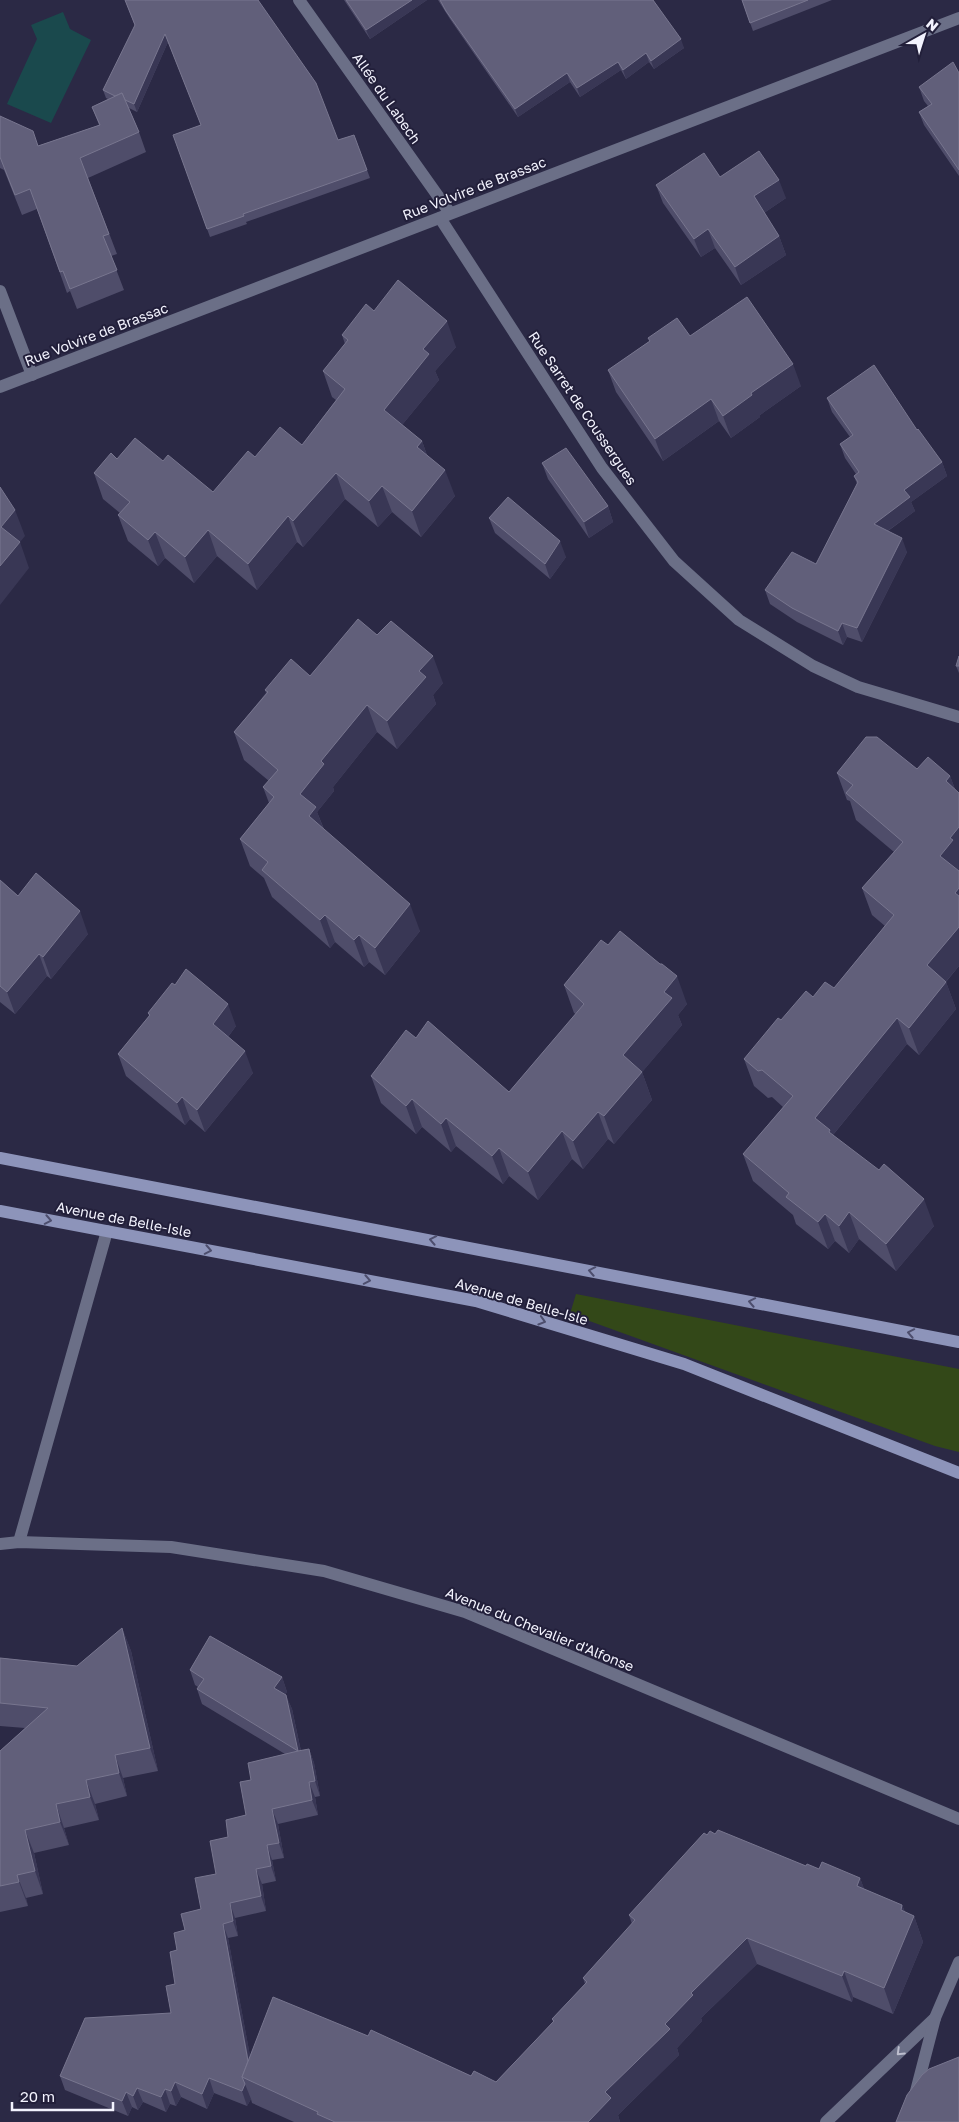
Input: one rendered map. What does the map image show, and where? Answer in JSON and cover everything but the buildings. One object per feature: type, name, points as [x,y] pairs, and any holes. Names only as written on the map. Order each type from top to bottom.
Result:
[{"type":"street","name":"Allée du Labech","points":[[299,0],[445,215]]},
{"type":"street","name":"Rue Volvire de Brassac","points":[[0,387],[959,18]]},
{"type":"street","name":"Rue Sarret de Coussergues","points":[[445,215],[602,468],[674,560],[739,620],[813,666],[858,687],[959,717]]},
{"type":"street","points":[[0,291],[32,375]]},
{"type":"street","points":[[0,1158],[959,1342]]},
{"type":"street","name":"Avenue de Belle-Isle","points":[[0,1211],[476,1301],[684,1364],[959,1473]]},
{"type":"street","points":[[19,1542],[108,1231]]},
{"type":"street","name":"Avenue du Chevalier d'Alfonse","points":[[0,1544],[19,1542],[171,1547],[324,1571],[465,1612],[959,1819]]},
{"type":"street","points":[[908,2122],[935,2018],[959,1962]]},
{"type":"street","points":[[826,2122],[935,2018]]},
{"type":"green space","points":[[576,1294],[959,1369],[959,1452],[935,1446],[570,1314]]},
{"type":"shaded area","points":[[63,12],[70,29],[91,40],[51,123],[7,104],[37,39],[31,25]]}]
